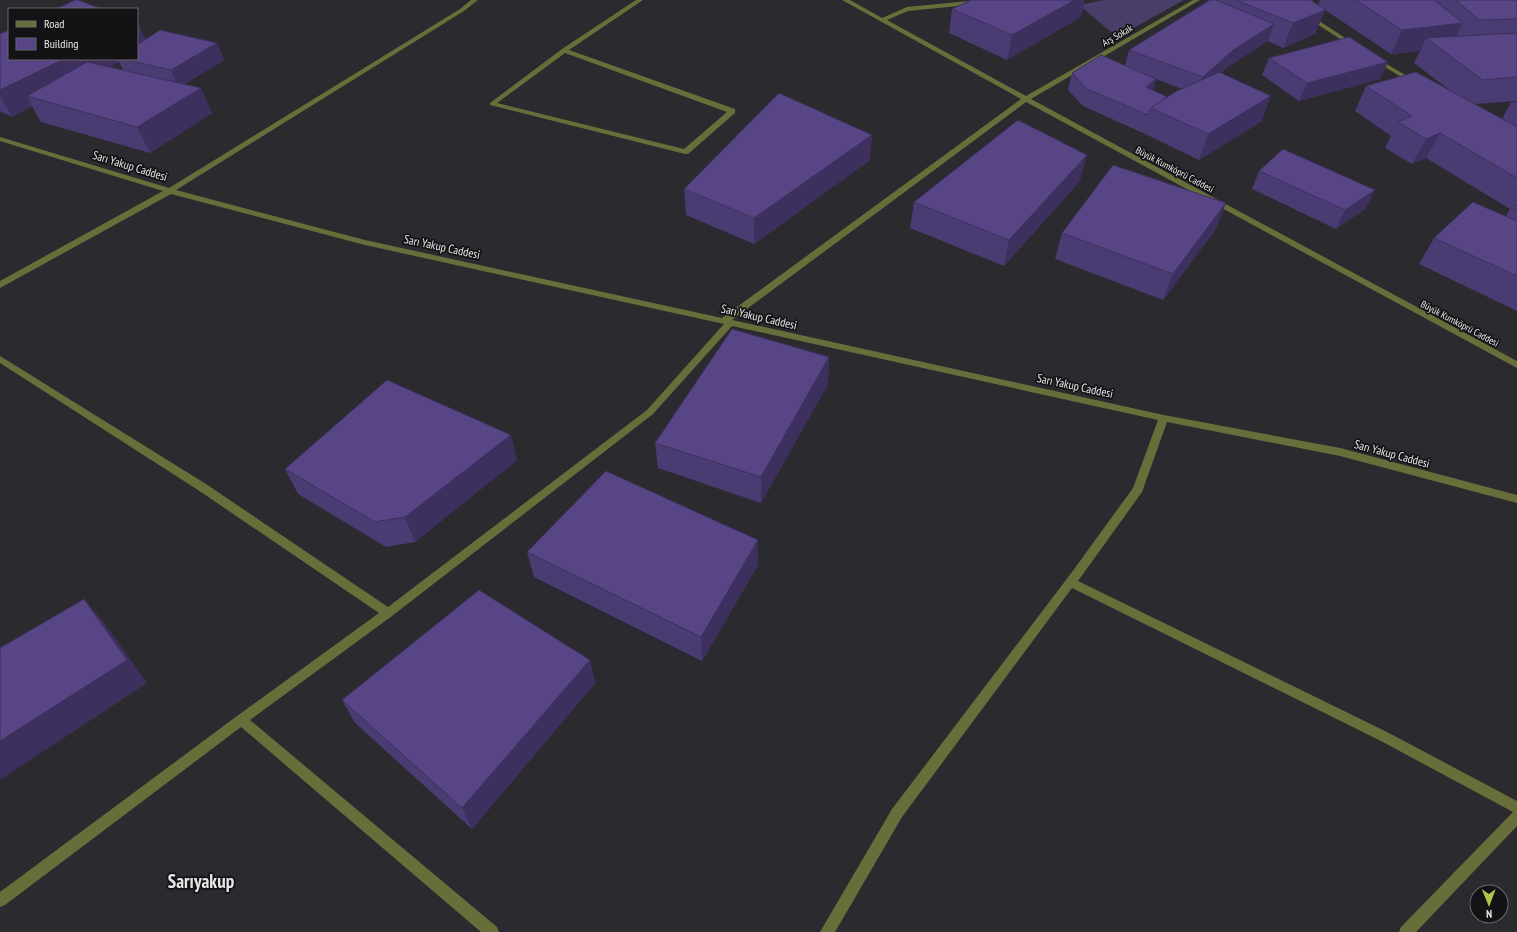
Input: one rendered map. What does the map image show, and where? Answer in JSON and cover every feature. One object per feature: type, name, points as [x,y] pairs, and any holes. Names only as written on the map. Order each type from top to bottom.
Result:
[{"type":"street","points":[[0,285],[170,191],[462,10],[475,0]]},
{"type":"street","points":[[564,50],[732,111],[685,152],[492,104],[564,50],[640,0]]},
{"type":"street","name":"Büyük Kumköprü Caddesi","points":[[845,0],[1517,365]]},
{"type":"street","points":[[882,20],[907,9],[998,0]]},
{"type":"street","name":"Arş Sokak","points":[[0,900],[241,720],[388,613],[650,412],[727,322],[1026,99],[1197,0]]},
{"type":"street","points":[[1302,12],[1359,49]]},
{"type":"street","points":[[1366,53],[1425,89]]},
{"type":"street","name":"Sarı Yakup Caddesi","points":[[0,139],[170,191],[365,242],[1164,418],[1340,452],[1517,499]]},
{"type":"street","points":[[0,359],[202,487],[388,613]]},
{"type":"street","points":[[827,932],[897,813],[1138,489],[1164,418]]},
{"type":"street","points":[[1070,582],[1385,737],[1517,808]]},
{"type":"street","points":[[241,720],[492,932]]},
{"type":"street","points":[[1406,932],[1517,817]]},
{"type":"shaded area","points":[[1104,0],[1184,0],[1117,37],[1079,5]]},
{"type":"building","points":[[78,0],[99,8],[58,8]]},
{"type":"building","points":[[971,0],[1075,0],[1012,35],[952,9]]},
{"type":"building","points":[[1210,0],[1216,0],[1274,24],[1232,51],[1203,77],[1129,50]]},
{"type":"building","points":[[1236,0],[1311,0],[1325,10],[1293,23]]},
{"type":"building","points":[[1356,0],[1434,0],[1463,23],[1402,30]]},
{"type":"building","points":[[1456,0],[1517,0],[1517,19],[1479,20]]},
{"type":"building","points":[[8,30],[8,60],[62,60],[0,90],[0,34]]},
{"type":"building","points":[[160,30],[217,43],[171,70],[127,60],[138,60],[138,44]]},
{"type":"building","points":[[1517,33],[1517,77],[1483,80],[1426,38]]},
{"type":"building","points":[[1349,37],[1388,62],[1307,83],[1269,58]]},
{"type":"building","points":[[1101,55],[1156,79],[1146,87],[1167,97],[1151,108],[1148,115],[1087,89],[1072,73]]},
{"type":"building","points":[[87,62],[201,88],[137,127],[27,96]]},
{"type":"building","points":[[1219,72],[1271,96],[1208,134],[1151,108],[1175,92]]},
{"type":"building","points":[[1416,72],[1517,127],[1517,178],[1440,133],[1426,139],[1398,122],[1412,116],[1366,86]]},
{"type":"building","points":[[779,93],[872,135],[754,218],[684,189]]},
{"type":"building","points":[[1511,102],[1517,102],[1517,107]]},
{"type":"building","points":[[1018,120],[1087,155],[1009,240],[914,202]]},
{"type":"building","points":[[1283,149],[1375,190],[1345,210],[1259,171]]},
{"type":"building","points":[[1113,165],[1226,203],[1173,274],[1062,233]]},
{"type":"building","points":[[1473,202],[1517,221],[1517,276],[1434,238]]},
{"type":"building","points":[[1517,205],[1517,210],[1511,208]]},
{"type":"building","points":[[732,329],[829,357],[761,477],[655,443]]},
{"type":"building","points":[[387,380],[511,435],[405,517],[375,522],[285,469]]},
{"type":"building","points":[[606,471],[758,540],[701,637],[527,552]]},
{"type":"building","points":[[479,590],[590,660],[462,808],[342,700]]},
{"type":"building","points":[[84,599],[127,660],[0,741],[0,648]]},
{"type":"district","name":"Sarıyakup","points":[[201,881]]}]
